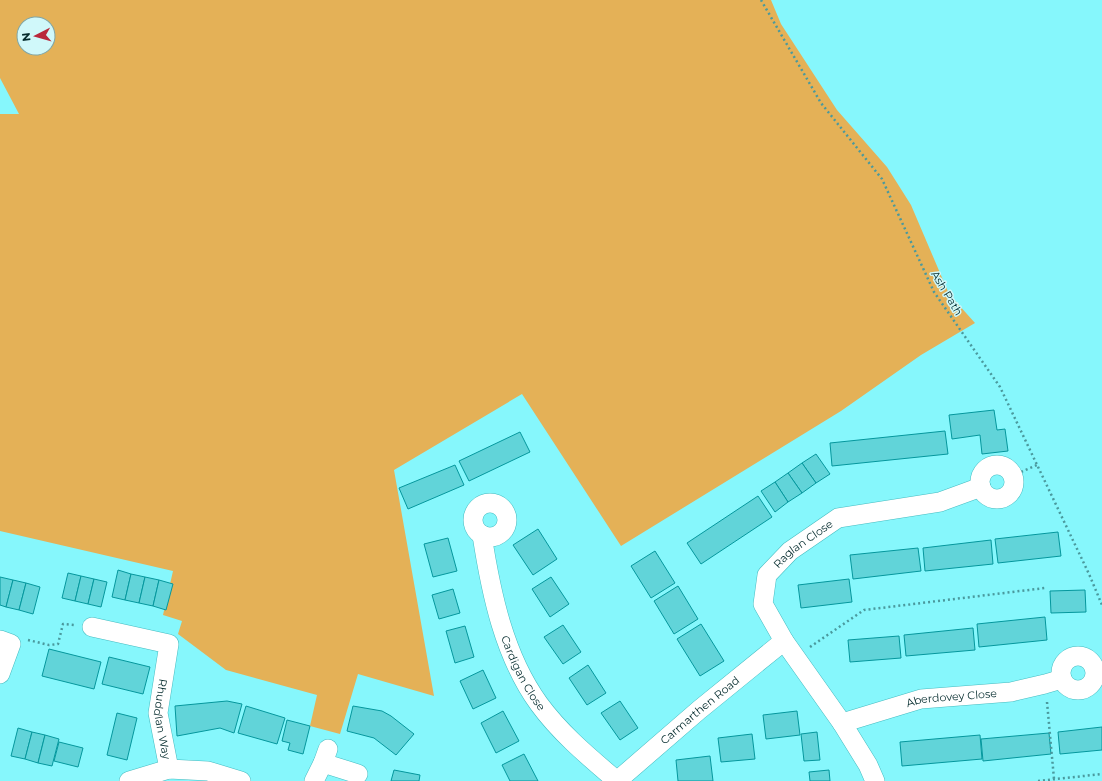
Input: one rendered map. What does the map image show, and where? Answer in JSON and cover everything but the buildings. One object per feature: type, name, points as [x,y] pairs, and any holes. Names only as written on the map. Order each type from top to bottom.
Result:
[{"type":"street","name":"Raglan Close","points":[[875,781],[868,765],[842,723],[784,641],[763,604],[767,575],[790,551],[838,518],[940,502],[981,487],[988,496],[999,498],[1009,493],[1013,482],[1012,476]]},
{"type":"street","name":"Cardigan Close","points":[[482,535],[486,563],[497,608],[508,646],[521,676],[539,704],[564,734],[617,781]]},
{"type":"street","name":"Rhuddlan Way","points":[[92,627],[169,644],[158,713],[169,769]]},
{"type":"street","name":"Carmarthen Road","points":[[617,781],[699,710],[784,641]]},
{"type":"street","points":[[0,674],[5,642]]},
{"type":"street","points":[[1074,657],[1084,658],[1093,665],[1098,681],[1085,688],[1074,690],[1054,682],[1065,663],[1074,657]]},
{"type":"street","name":"Aberdovey Close","points":[[842,723],[921,699],[1011,692],[1054,682]]},
{"type":"street","points":[[314,781],[326,756],[358,774]]},
{"type":"street","points":[[129,781],[169,769],[208,771],[241,781]]},
{"type":"path","name":"Ash Path","points":[[761,0],[822,103],[882,179],[934,292],[1000,387],[1102,604]]},
{"type":"path","points":[[1012,476],[1037,465]]},
{"type":"path","points":[[795,657],[864,610],[1045,588]]},
{"type":"path","points":[[5,642],[26,640],[49,645],[58,644],[63,624],[92,627]]},
{"type":"path","points":[[1054,682],[1054,779]]},
{"type":"path","points":[[1038,781],[1102,774]]},
{"type":"shaded area","points":[[0,0],[771,0],[781,24],[837,110],[887,167],[911,205],[949,294],[975,323],[921,355],[841,411],[621,546],[522,394],[394,470],[434,696],[358,674],[340,734],[310,726],[317,695],[226,670],[178,634],[182,621],[163,615],[173,571],[0,531],[0,114],[19,114],[0,78]]}]
